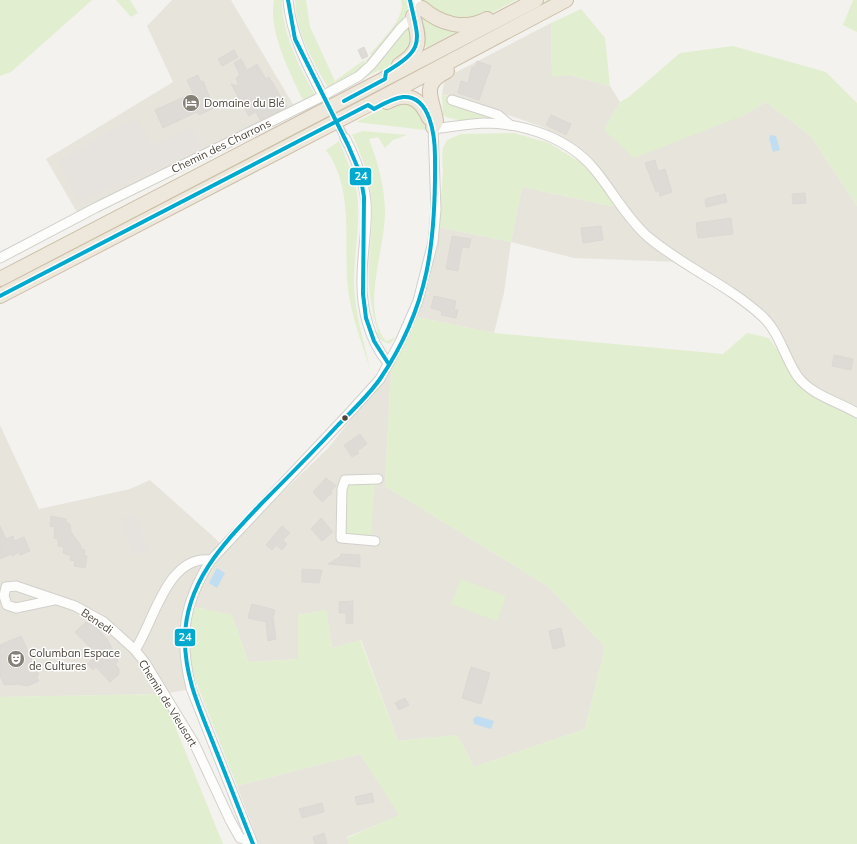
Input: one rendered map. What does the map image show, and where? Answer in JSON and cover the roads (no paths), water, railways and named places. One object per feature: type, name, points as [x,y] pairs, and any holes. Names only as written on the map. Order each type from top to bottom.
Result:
[{"type":"highway","points":[[0,279],[536,0]]},
{"type":"highway","points":[[0,296],[368,106],[566,0]]},
{"type":"highway","points":[[417,8],[432,17],[457,25],[473,24],[483,21],[510,7],[518,10]]},
{"type":"highway","points":[[385,79],[386,72],[407,60],[417,47],[417,8]]},
{"type":"highway","points":[[433,128],[436,121],[429,98],[431,85],[434,79],[469,59],[470,51]]},
{"type":"highway","points":[[368,106],[374,109],[400,97],[413,98],[420,102],[424,107],[433,128]]},
{"type":"street","points":[[288,0],[290,19],[295,39],[321,92]]},
{"type":"street","points":[[410,0],[417,8]]},
{"type":"street","name":"Chemin des Charrons","points":[[0,258],[97,207],[317,99],[359,76],[371,64],[417,8]]},
{"type":"street","points":[[452,100],[498,115],[510,125]]},
{"type":"street","points":[[433,128],[484,123],[521,126],[553,138],[586,160],[629,218],[648,236],[745,303],[764,318],[798,377],[807,387],[819,395],[857,413]]},
{"type":"street","name":"Chemin de Vieusart","points":[[253,843],[191,688],[185,663],[184,625],[189,605],[196,585],[212,560],[380,379],[403,336],[418,301],[433,242],[436,210],[433,128]]},
{"type":"street","points":[[345,138],[360,173],[366,202],[362,278],[363,303],[373,342],[388,363]]},
{"type":"street","points":[[374,541],[341,538],[342,489],[344,480],[378,479]]},
{"type":"street","name":"Chemin de Vieusart","points":[[212,560],[201,558],[192,561],[174,578],[160,596],[142,641],[135,650],[146,664],[194,743],[240,838],[253,843]]},
{"type":"street","name":"Benedi","points":[[54,600],[16,608],[7,605],[4,591],[6,587],[12,586],[32,590],[54,600],[75,606],[104,622],[135,650]]},
{"type":"water","points":[[771,135],[776,136],[780,150],[773,152],[769,138]]},
{"type":"water","points":[[217,568],[225,573],[217,588],[209,583]]},
{"type":"water","points":[[477,716],[494,721],[491,729],[474,724],[473,719]]},
{"type":"tunnel","points":[[321,92],[345,138]]},
{"type":"place","name":"Domaine du Blé","points":[[191,103]]},
{"type":"place","name":"Columban Espace de Cultures","points":[[16,659]]}]
